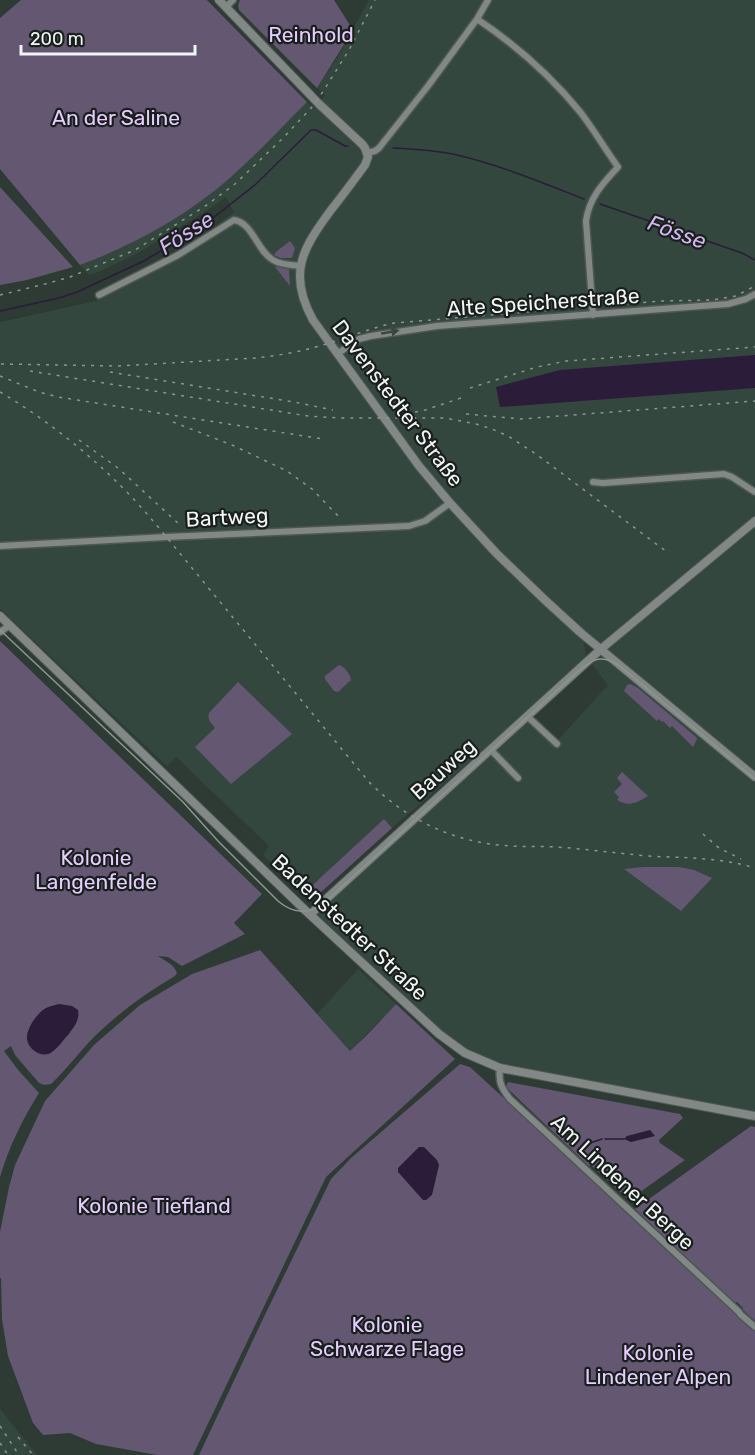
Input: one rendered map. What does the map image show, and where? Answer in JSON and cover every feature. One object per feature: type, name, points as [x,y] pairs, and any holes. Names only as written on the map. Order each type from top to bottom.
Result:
[{"type":"street","points":[[219,0],[319,104],[362,144],[368,153],[379,148],[423,93],[477,19],[488,0]]},
{"type":"street","points":[[226,7],[233,0]]},
{"type":"street","points":[[477,19],[520,50],[561,90],[592,128],[618,167],[593,197],[587,214],[594,315]]},
{"type":"street","name":"Davenstedter Straße","points":[[368,153],[368,161],[308,243],[300,266],[302,296],[313,320],[406,449],[450,503],[521,578],[550,606],[755,777]]},
{"type":"street","points":[[99,296],[178,255],[234,220],[240,221],[245,226],[271,260],[300,266]]},
{"type":"street","name":"Alte Speicherstraße","points":[[337,354],[359,339],[402,330],[729,304],[755,294]]},
{"type":"street","points":[[593,482],[724,474],[755,492]]},
{"type":"street","name":"Bartweg","points":[[0,546],[409,526],[425,521],[450,503]]},
{"type":"street","name":"Bauweg","points":[[310,915],[601,649],[755,521]]},
{"type":"street","name":"Badenstedter Straße","points":[[0,616],[310,915],[439,1034],[465,1053],[500,1068],[755,1116]]},
{"type":"street","points":[[0,632],[9,625]]},
{"type":"street","points":[[527,716],[557,744]]},
{"type":"street","points":[[491,750],[518,778]]},
{"type":"street","name":"Am Lindener Berge","points":[[500,1068],[499,1081],[510,1100],[755,1328]]},
{"type":"shaded area","points":[[369,0],[755,0],[755,1116],[500,1068],[465,1053],[310,915],[528,716],[556,742],[608,685],[589,660],[600,650],[589,640],[584,644],[586,657],[563,679],[313,897],[303,894],[263,855],[269,846],[176,757],[167,766],[0,609],[0,322],[96,301],[100,293],[199,239],[234,212],[226,197],[138,253],[103,270],[89,275],[80,265],[131,243],[164,225],[230,177],[307,102],[315,109],[325,95],[317,88],[338,57]]},
{"type":"shaded area","points":[[755,355],[755,388],[500,407],[496,387],[560,370]]},
{"type":"shaded area","points":[[358,969],[396,1004],[350,1051],[317,1014]]},
{"type":"shaded area","points":[[59,1004],[72,1006],[78,1010],[76,1023],[52,1052],[40,1054],[28,1043],[27,1035],[30,1026],[43,1010]]},
{"type":"shaded area","points":[[650,1130],[655,1136],[631,1142],[624,1139],[627,1136]]},
{"type":"shaded area","points":[[419,1147],[424,1147],[439,1165],[432,1195],[426,1200],[423,1200],[398,1172],[398,1168]]},
{"type":"shaded area","points":[[0,1409],[37,1455],[0,1455]]},
{"type":"green space","name":"An der Saline","points":[[21,0],[207,0],[307,102],[241,168],[197,204],[160,228],[80,265],[0,169],[0,18]]},
{"type":"green space","name":"Reinhold","points":[[240,0],[334,0],[353,30],[317,88],[239,10]]},
{"type":"green space","points":[[0,187],[73,267],[0,285]]},
{"type":"green space","points":[[290,241],[295,248],[292,258],[281,258],[274,255],[277,251]]},
{"type":"green space","points":[[275,267],[289,269],[290,286]]},
{"type":"green space","name":"Kolonie Langenfelde","points":[[0,641],[262,894],[234,923],[245,934],[182,966],[168,957],[158,956],[174,967],[177,973],[175,976],[134,1003],[105,1027],[51,1084],[39,1083],[15,1055],[11,1046],[4,1051],[39,1093],[16,1134],[0,1177]]},
{"type":"green space","points":[[339,665],[347,671],[351,680],[338,692],[334,691],[325,676]]},
{"type":"green space","points":[[238,682],[292,734],[231,784],[195,747],[215,728],[209,719],[209,713]]},
{"type":"green space","points":[[630,684],[638,688],[696,737],[693,747],[672,726],[670,728],[659,719],[657,721],[624,691]]},
{"type":"green space","points":[[622,772],[648,796],[633,803],[617,800],[619,797],[614,792],[622,784],[617,778]]},
{"type":"green space","points":[[384,819],[392,828],[320,893],[312,897],[303,894]]},
{"type":"green space","points":[[679,867],[694,870],[712,878],[681,911],[624,869]]},
{"type":"green space","name":"Kolonie Tiefland","points":[[260,950],[350,1051],[396,1004],[455,1059],[326,1177],[193,1455],[157,1455],[96,1444],[70,1433],[43,1435],[33,1423],[8,1356],[2,1319],[0,1232],[15,1165],[45,1101],[94,1045],[140,1005],[192,974]]},
{"type":"green space","name":"Kolonie Schwarze Flage","points":[[460,1064],[470,1067],[755,1329],[755,1455],[199,1455],[331,1179],[351,1158]]},
{"type":"green space","points":[[508,1082],[680,1114],[683,1118],[659,1140],[685,1160],[629,1200],[591,1165],[589,1166],[506,1087]]},
{"type":"green space","points":[[751,1126],[755,1127],[755,1321],[635,1209]]},
{"type":"waterway","name":"Fösse","points":[[0,311],[77,292],[144,261],[213,218],[256,184],[311,130],[316,130],[348,146]]},
{"type":"waterway","name":"Fösse","points":[[393,148],[441,152],[473,159],[584,199]]},
{"type":"waterway","name":"Fösse","points":[[600,204],[742,253],[755,260]]},
{"type":"waterway","points":[[590,1143],[602,1139]]},
{"type":"waterway","points":[[605,1139],[624,1139]]},
{"type":"tram line","points":[[0,630],[183,802],[278,901],[294,910],[312,910],[323,904],[575,674],[596,660],[608,660],[621,667],[755,779]]},
{"type":"railway","points":[[0,295],[70,277],[135,250],[204,207],[235,184],[312,107],[349,50],[375,0]]},
{"type":"railway","points":[[1,364],[118,366],[256,358],[305,350],[394,323],[662,301],[712,300],[736,296],[755,286]]},
{"type":"railway","points":[[470,388],[537,367],[566,361],[755,347]]},
{"type":"railway","points":[[30,371],[308,416],[445,418],[476,424],[508,436],[536,454],[667,552]]},
{"type":"railway","points":[[110,372],[333,410]]},
{"type":"railway","points":[[0,376],[58,397],[323,439]]},
{"type":"railway","points":[[0,392],[62,434],[138,503],[369,782],[416,819],[452,835],[490,844],[701,859],[742,864],[755,868]]},
{"type":"railway","points":[[415,412],[464,397]]},
{"type":"railway","points":[[466,414],[521,419],[755,401]]},
{"type":"railway","points":[[173,422],[232,445],[287,471],[312,489],[340,518]]},
{"type":"railway","points":[[79,440],[118,468],[180,525]]},
{"type":"railway","points":[[703,834],[719,848],[741,859]]},
{"type":"railway","points":[[0,1426],[19,1455]]},
{"type":"railway","points":[[18,1437],[33,1455]]},
{"type":"railway","points":[[0,1443],[8,1455]]},
{"type":"park label","name":"Kolonie Lindener Alpen","points":[[658,1364]]}]
